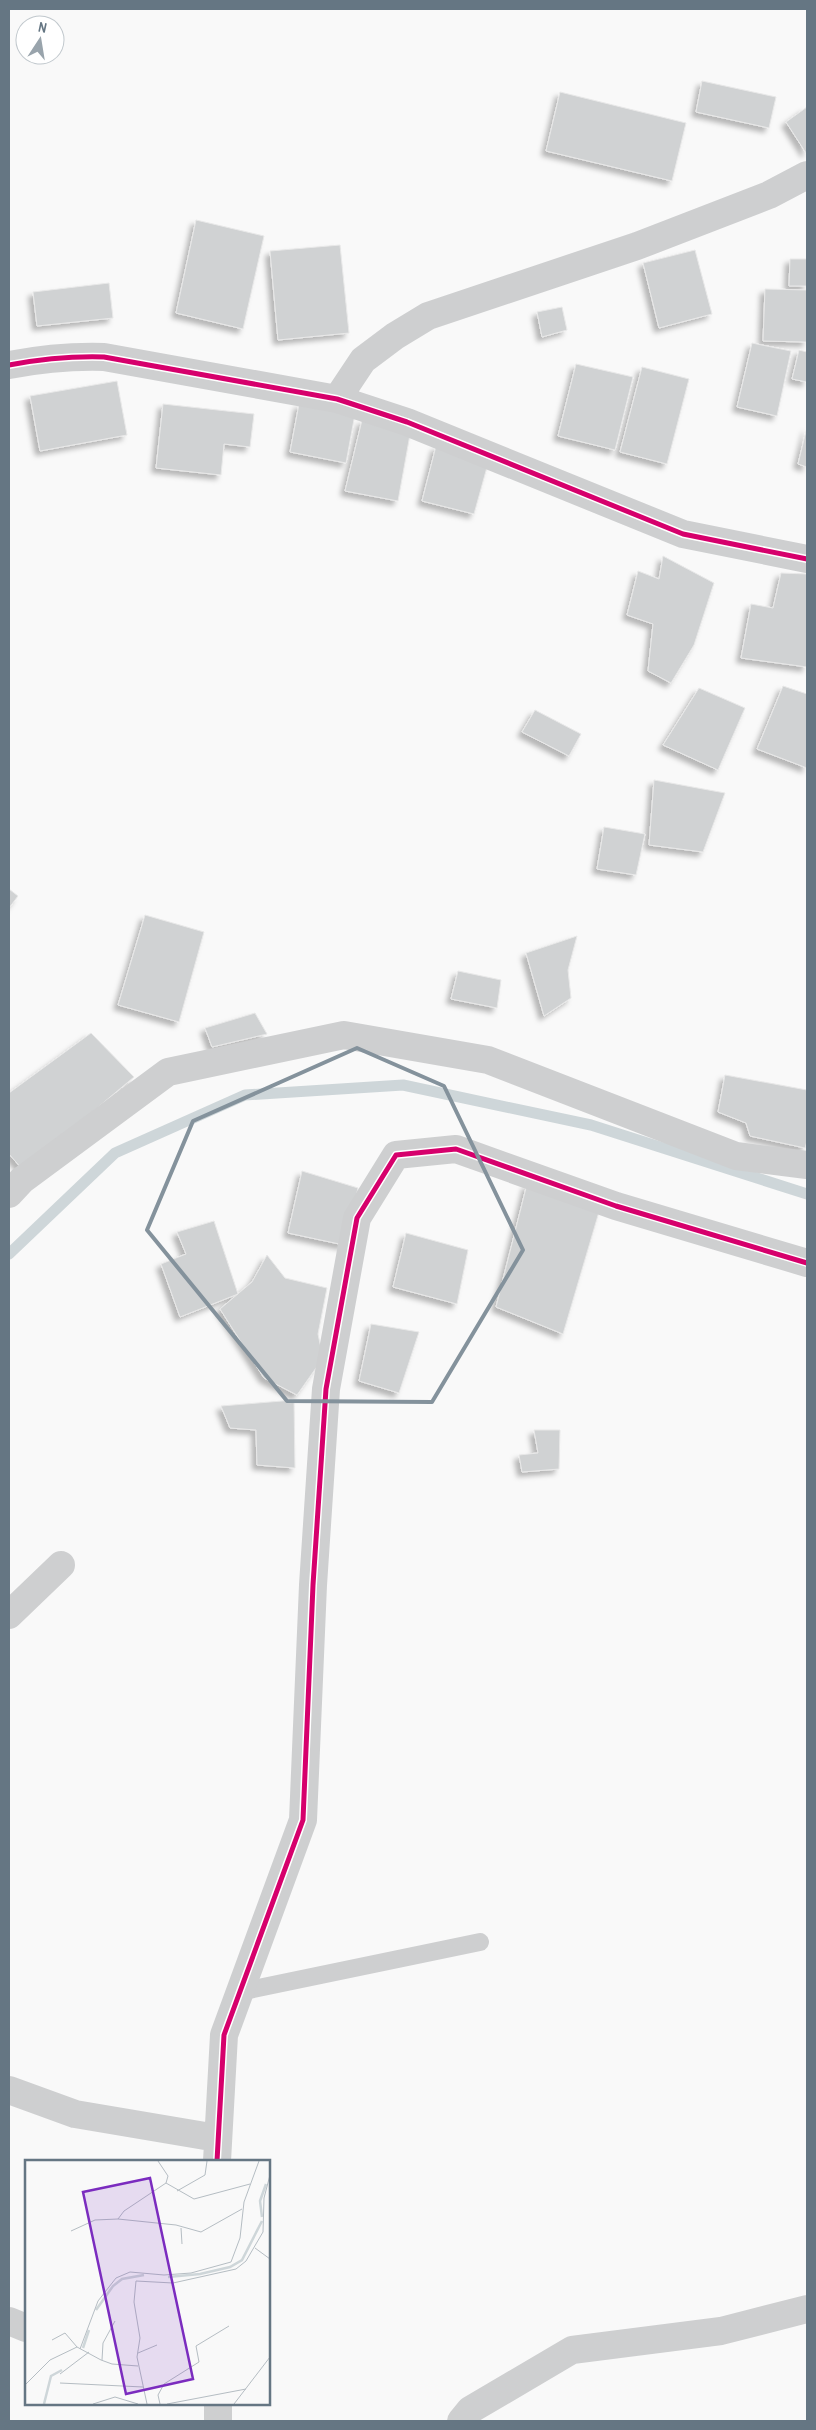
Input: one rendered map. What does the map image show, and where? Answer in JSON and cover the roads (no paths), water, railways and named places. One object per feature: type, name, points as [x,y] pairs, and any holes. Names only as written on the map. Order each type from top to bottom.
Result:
[{"type":"street","points":[[337,399],[363,360],[394,336],[428,316],[662,237],[769,195],[807,175]]},
{"type":"street","points":[[9,365],[58,358],[104,357],[337,399],[407,422],[683,534],[807,559]]},
{"type":"street","points":[[9,1194],[22,1180],[168,1072],[344,1035],[488,1060],[736,1156],[807,1165]]},
{"type":"street","points":[[9,2090],[75,2114],[217,2150],[224,2035],[304,1820],[313,1585],[326,1389],[357,1218],[396,1155],[456,1149],[616,1206],[807,1263]]},
{"type":"street","points":[[9,1615],[61,1565]]},
{"type":"street","points":[[461,2421],[470,2410],[572,2350],[721,2331],[807,2310]]},
{"type":"street","points":[[9,2322],[25,2328]]},
{"type":"street","points":[[218,2405],[218,2421]]},
{"type":"lane","points":[[239,1992],[480,1942]]},
{"type":"waterway","points":[[9,1254],[115,1153],[245,1095],[403,1085],[591,1125],[807,1194]]}]
